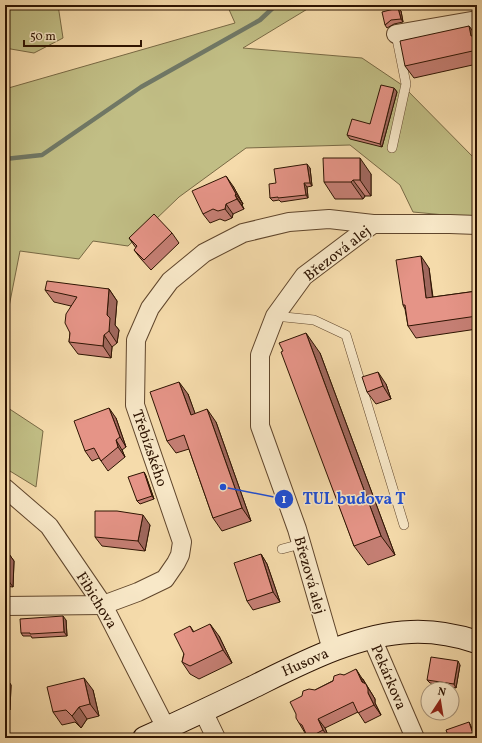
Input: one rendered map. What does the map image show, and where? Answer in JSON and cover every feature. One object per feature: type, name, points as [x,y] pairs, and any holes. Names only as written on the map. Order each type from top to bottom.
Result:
[{"type":"street","points":[[396,34],[477,20]]},
{"type":"street","name":"Třebízského","points":[[5,606],[103,605],[138,592],[165,579],[176,563],[180,555],[182,542],[135,405],[136,340],[150,308],[170,281],[204,253],[243,233],[289,222],[329,219],[373,224]]},
{"type":"street","name":"Březová alej","points":[[332,650],[301,544],[260,426],[260,355],[275,316],[304,276],[373,224],[477,225]]},
{"type":"street","name":"Fibichova","points":[[5,488],[49,526],[103,605],[166,728]]},
{"type":"street","name":"Husova","points":[[144,738],[306,661],[332,650],[372,638],[397,633],[430,632],[452,635],[477,642]]},
{"type":"street","name":"Pekárkova","points":[[372,638],[415,738]]},
{"type":"street","points":[[203,711],[216,738]]},
{"type":"lane","points":[[392,148],[406,84],[396,34]]},
{"type":"lane","points":[[275,316],[314,320],[346,335],[404,525]]},
{"type":"lane","points":[[282,549],[301,544]]},
{"type":"shaded area","points":[[5,5],[58,5],[63,38],[34,53],[5,48]]},
{"type":"shaded area","points":[[227,5],[314,5],[243,48],[362,58],[402,85],[477,161],[477,218],[413,212],[400,185],[350,145],[246,148],[179,197],[128,246],[93,241],[79,259],[20,251],[5,327],[5,89],[235,23]]},
{"type":"shaded area","points":[[5,406],[43,431],[36,487],[5,468]]},
{"type":"building","points":[[398,8],[401,19],[391,20],[385,25],[382,12]]},
{"type":"building","points":[[469,26],[471,36],[477,36],[477,50],[405,66],[400,41]]},
{"type":"building","points":[[381,85],[394,88],[380,144],[347,135],[352,119],[370,124]]},
{"type":"building","points":[[323,158],[360,158],[360,180],[353,180],[351,182],[324,182]]},
{"type":"building","points":[[307,164],[310,183],[304,183],[306,195],[270,198],[269,184],[276,183],[274,169]]},
{"type":"building","points":[[226,176],[236,194],[237,199],[226,204],[225,209],[218,211],[213,209],[203,214],[192,191]]},
{"type":"building","points":[[154,214],[172,233],[144,260],[134,250],[137,246],[129,238]]},
{"type":"building","points":[[421,256],[426,298],[477,291],[477,316],[408,326],[396,260]]},
{"type":"building","points":[[47,281],[109,289],[107,315],[110,318],[109,331],[104,335],[103,346],[69,342],[70,333],[65,323],[66,314],[77,297],[45,290]]},
{"type":"building","points":[[306,333],[381,536],[354,546],[281,352],[283,351],[279,343]]},
{"type":"building","points":[[378,372],[383,386],[367,392],[362,377]]},
{"type":"building","points":[[179,382],[191,415],[207,409],[242,508],[213,518],[184,435],[167,441],[150,392]]},
{"type":"building","points":[[109,408],[120,437],[116,440],[118,447],[101,461],[94,448],[85,451],[74,421]]},
{"type":"building","points":[[144,472],[152,496],[137,501],[128,477]]},
{"type":"building","points":[[95,511],[117,511],[143,515],[138,541],[95,537]]},
{"type":"building","points":[[5,554],[9,554],[8,580],[5,580]]},
{"type":"building","points":[[261,554],[273,592],[247,601],[234,563]]},
{"type":"building","points":[[63,616],[64,632],[30,634],[21,633],[20,619]]},
{"type":"building","points":[[210,624],[223,650],[190,666],[182,662],[184,654],[174,634],[190,626],[193,632]]},
{"type":"building","points":[[431,657],[458,661],[455,681],[427,680]]},
{"type":"building","points":[[356,669],[362,682],[366,684],[368,693],[374,705],[358,713],[353,702],[318,719],[323,730],[308,738],[302,725],[296,718],[296,714],[290,702],[302,696],[303,691],[309,689],[315,690],[333,681],[334,676],[340,674],[344,675]]},
{"type":"building","points":[[84,678],[90,704],[79,707],[72,716],[66,710],[53,712],[47,687]]},
{"type":"building","points":[[469,722],[472,731],[477,734],[477,738],[449,738],[446,730]]},
{"type":"waterway","points":[[5,159],[42,155],[141,87],[260,20],[276,5]]},
{"type":"place","name":"TUL budova T","points":[[223,487]]}]
